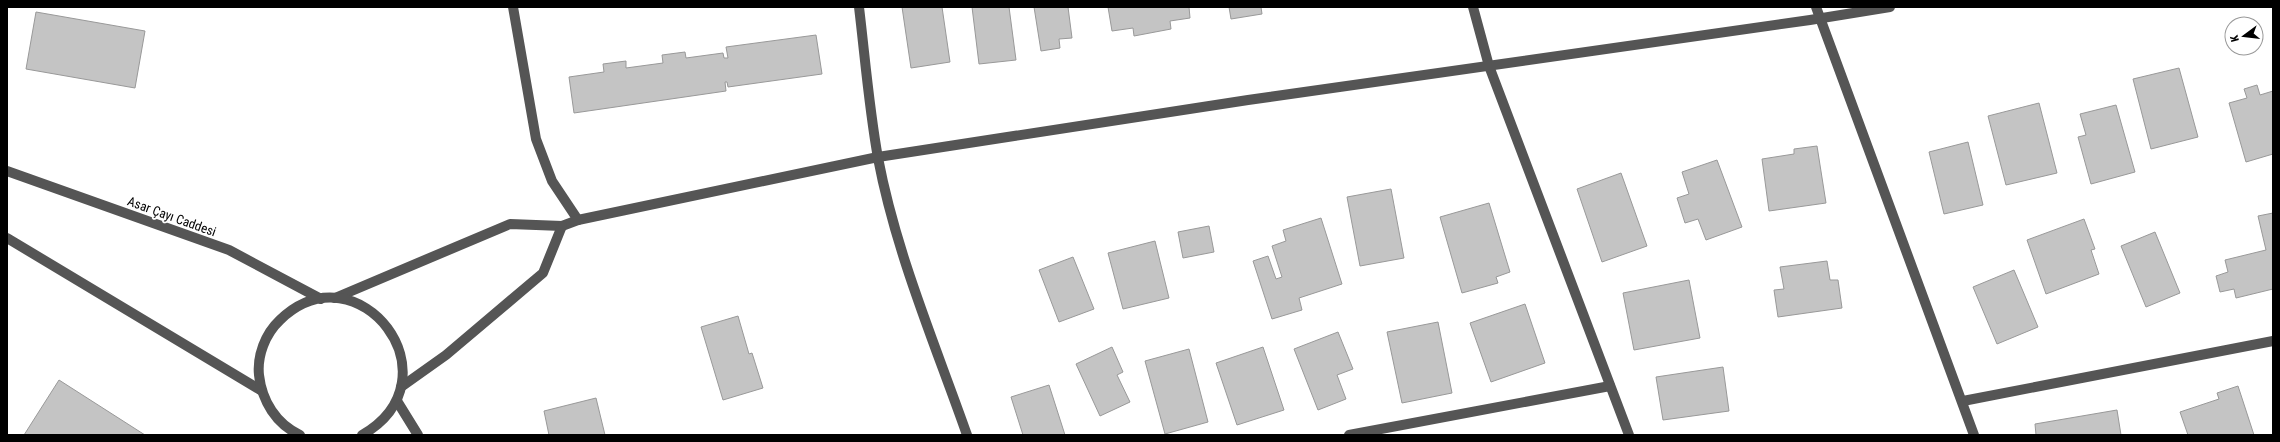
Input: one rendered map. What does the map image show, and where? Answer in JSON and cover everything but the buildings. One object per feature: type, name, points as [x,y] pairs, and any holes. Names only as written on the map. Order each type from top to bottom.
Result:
[{"type":"street","points":[[513,7],[536,139],[552,181],[578,220]]},
{"type":"street","points":[[859,7],[878,157],[901,250],[967,435]]},
{"type":"street","points":[[1472,7],[1489,66],[1629,435]]},
{"type":"street","points":[[1816,7],[1819,19],[1974,435]]},
{"type":"street","points":[[335,298],[510,224],[562,226],[578,220],[878,157],[1248,100],[1819,19],[1890,7]]},
{"type":"street","name":"Asar Çayı Caddesi","points":[[7,171],[229,250],[321,299]]},
{"type":"street","points":[[402,387],[446,355],[543,273],[562,226]]},
{"type":"street","points":[[7,238],[262,391]]},
{"type":"street","points":[[294,434],[279,421],[269,407],[262,391],[259,374],[260,356],[266,339],[276,324],[288,312],[304,303],[321,299],[335,298],[352,302],[369,309],[383,320],[393,334],[401,351],[403,369],[402,387],[397,401],[387,416],[374,428],[362,435]]},
{"type":"street","points":[[1962,401],[2273,341]]},
{"type":"street","points":[[1349,435],[1610,386]]},
{"type":"street","points":[[397,401],[418,435]]}]
